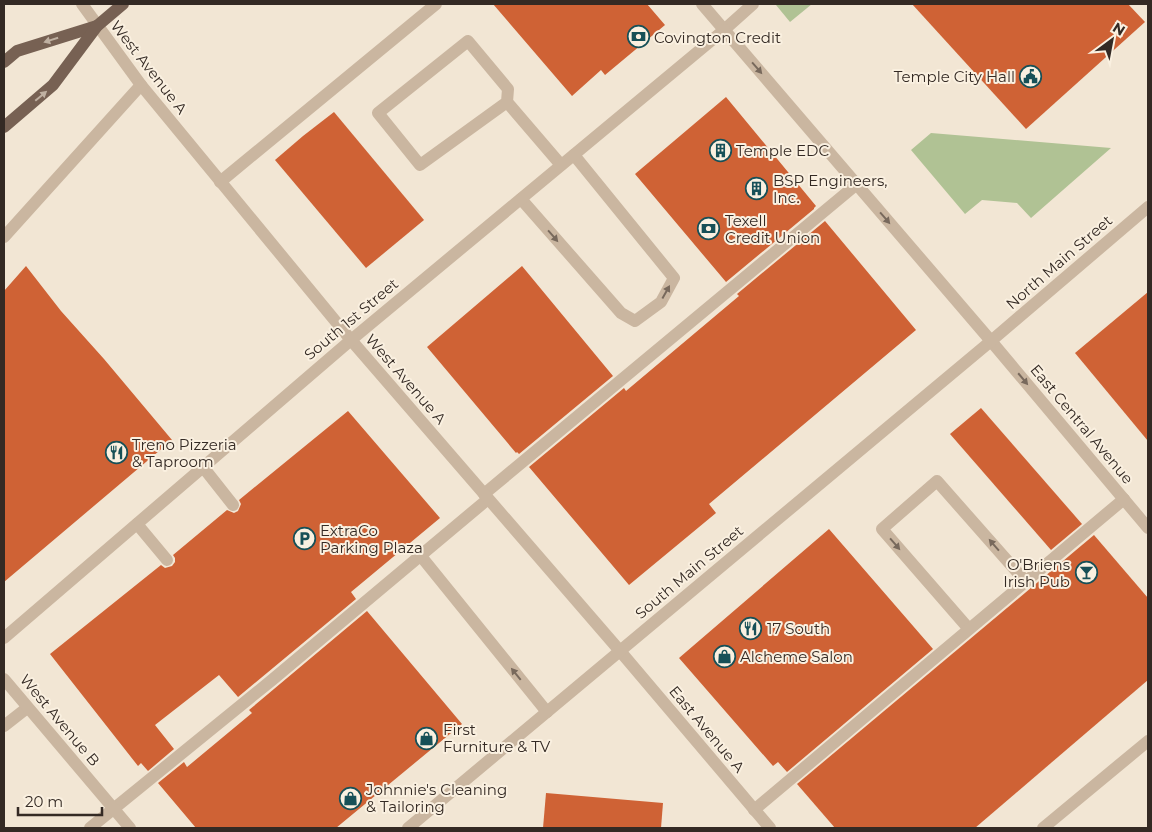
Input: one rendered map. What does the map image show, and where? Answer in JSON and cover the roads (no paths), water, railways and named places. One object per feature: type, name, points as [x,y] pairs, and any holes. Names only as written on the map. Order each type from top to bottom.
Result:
[{"type":"main road","points":[[4,127],[53,85],[97,26],[123,4]]},
{"type":"main road","points":[[4,62],[17,51],[97,26]]},
{"type":"street","name":"West Avenue A","points":[[82,4],[140,85],[351,340],[620,651]]},
{"type":"street","points":[[220,182],[436,4]]},
{"type":"street","name":"East Central Avenue","points":[[702,4],[991,341],[1148,528]]},
{"type":"street","name":"South 1st Street","points":[[4,638],[351,340],[753,4]]},
{"type":"street","points":[[507,102],[420,165],[378,113],[468,41],[508,89],[507,102],[561,165]]},
{"type":"street","points":[[4,237],[140,85]]},
{"type":"street","points":[[521,199],[621,313],[635,321],[661,302],[674,278],[574,155]]},
{"type":"street","points":[[90,828],[272,680],[420,555],[486,496],[857,184]]},
{"type":"street","name":"North Main Street","points":[[991,341],[1148,208]]},
{"type":"street","name":"South Main Street","points":[[408,828],[991,341]]},
{"type":"street","points":[[203,467],[233,505]]},
{"type":"street","points":[[969,629],[882,529],[938,481],[1026,582]]},
{"type":"street","points":[[754,810],[1124,499]]},
{"type":"street","points":[[136,524],[168,560]]},
{"type":"street","points":[[420,555],[547,712]]},
{"type":"street","name":"East Avenue A","points":[[620,651],[770,828]]},
{"type":"street","name":"West Avenue B","points":[[4,679],[130,828]]},
{"type":"street","points":[[4,726],[27,708]]},
{"type":"street","points":[[1043,828],[1148,741]]},
{"type":"place","name":"Covington Credit","points":[[638,37]]},
{"type":"place","name":"Temple City Hall","points":[[1031,76]]},
{"type":"place","name":"Temple EDC","points":[[720,150]]},
{"type":"place","name":"BSP Engineers, Inc.","points":[[757,189]]},
{"type":"place","name":"Texell Credit Union","points":[[709,229]]},
{"type":"place","name":"Treno Pizzeria & Taproom","points":[[116,453]]},
{"type":"place","name":"ExtraCo Parking Plaza","points":[[304,539]]},
{"type":"place","name":"O'Briens Irish Pub","points":[[1086,573]]},
{"type":"place","name":"17 South","points":[[751,628]]},
{"type":"place","name":"Alcheme Salon","points":[[724,656]]},
{"type":"place","name":"First Furniture & TV","points":[[427,738]]},
{"type":"place","name":"Johnnie's Cleaning & Tailoring","points":[[350,798]]}]
